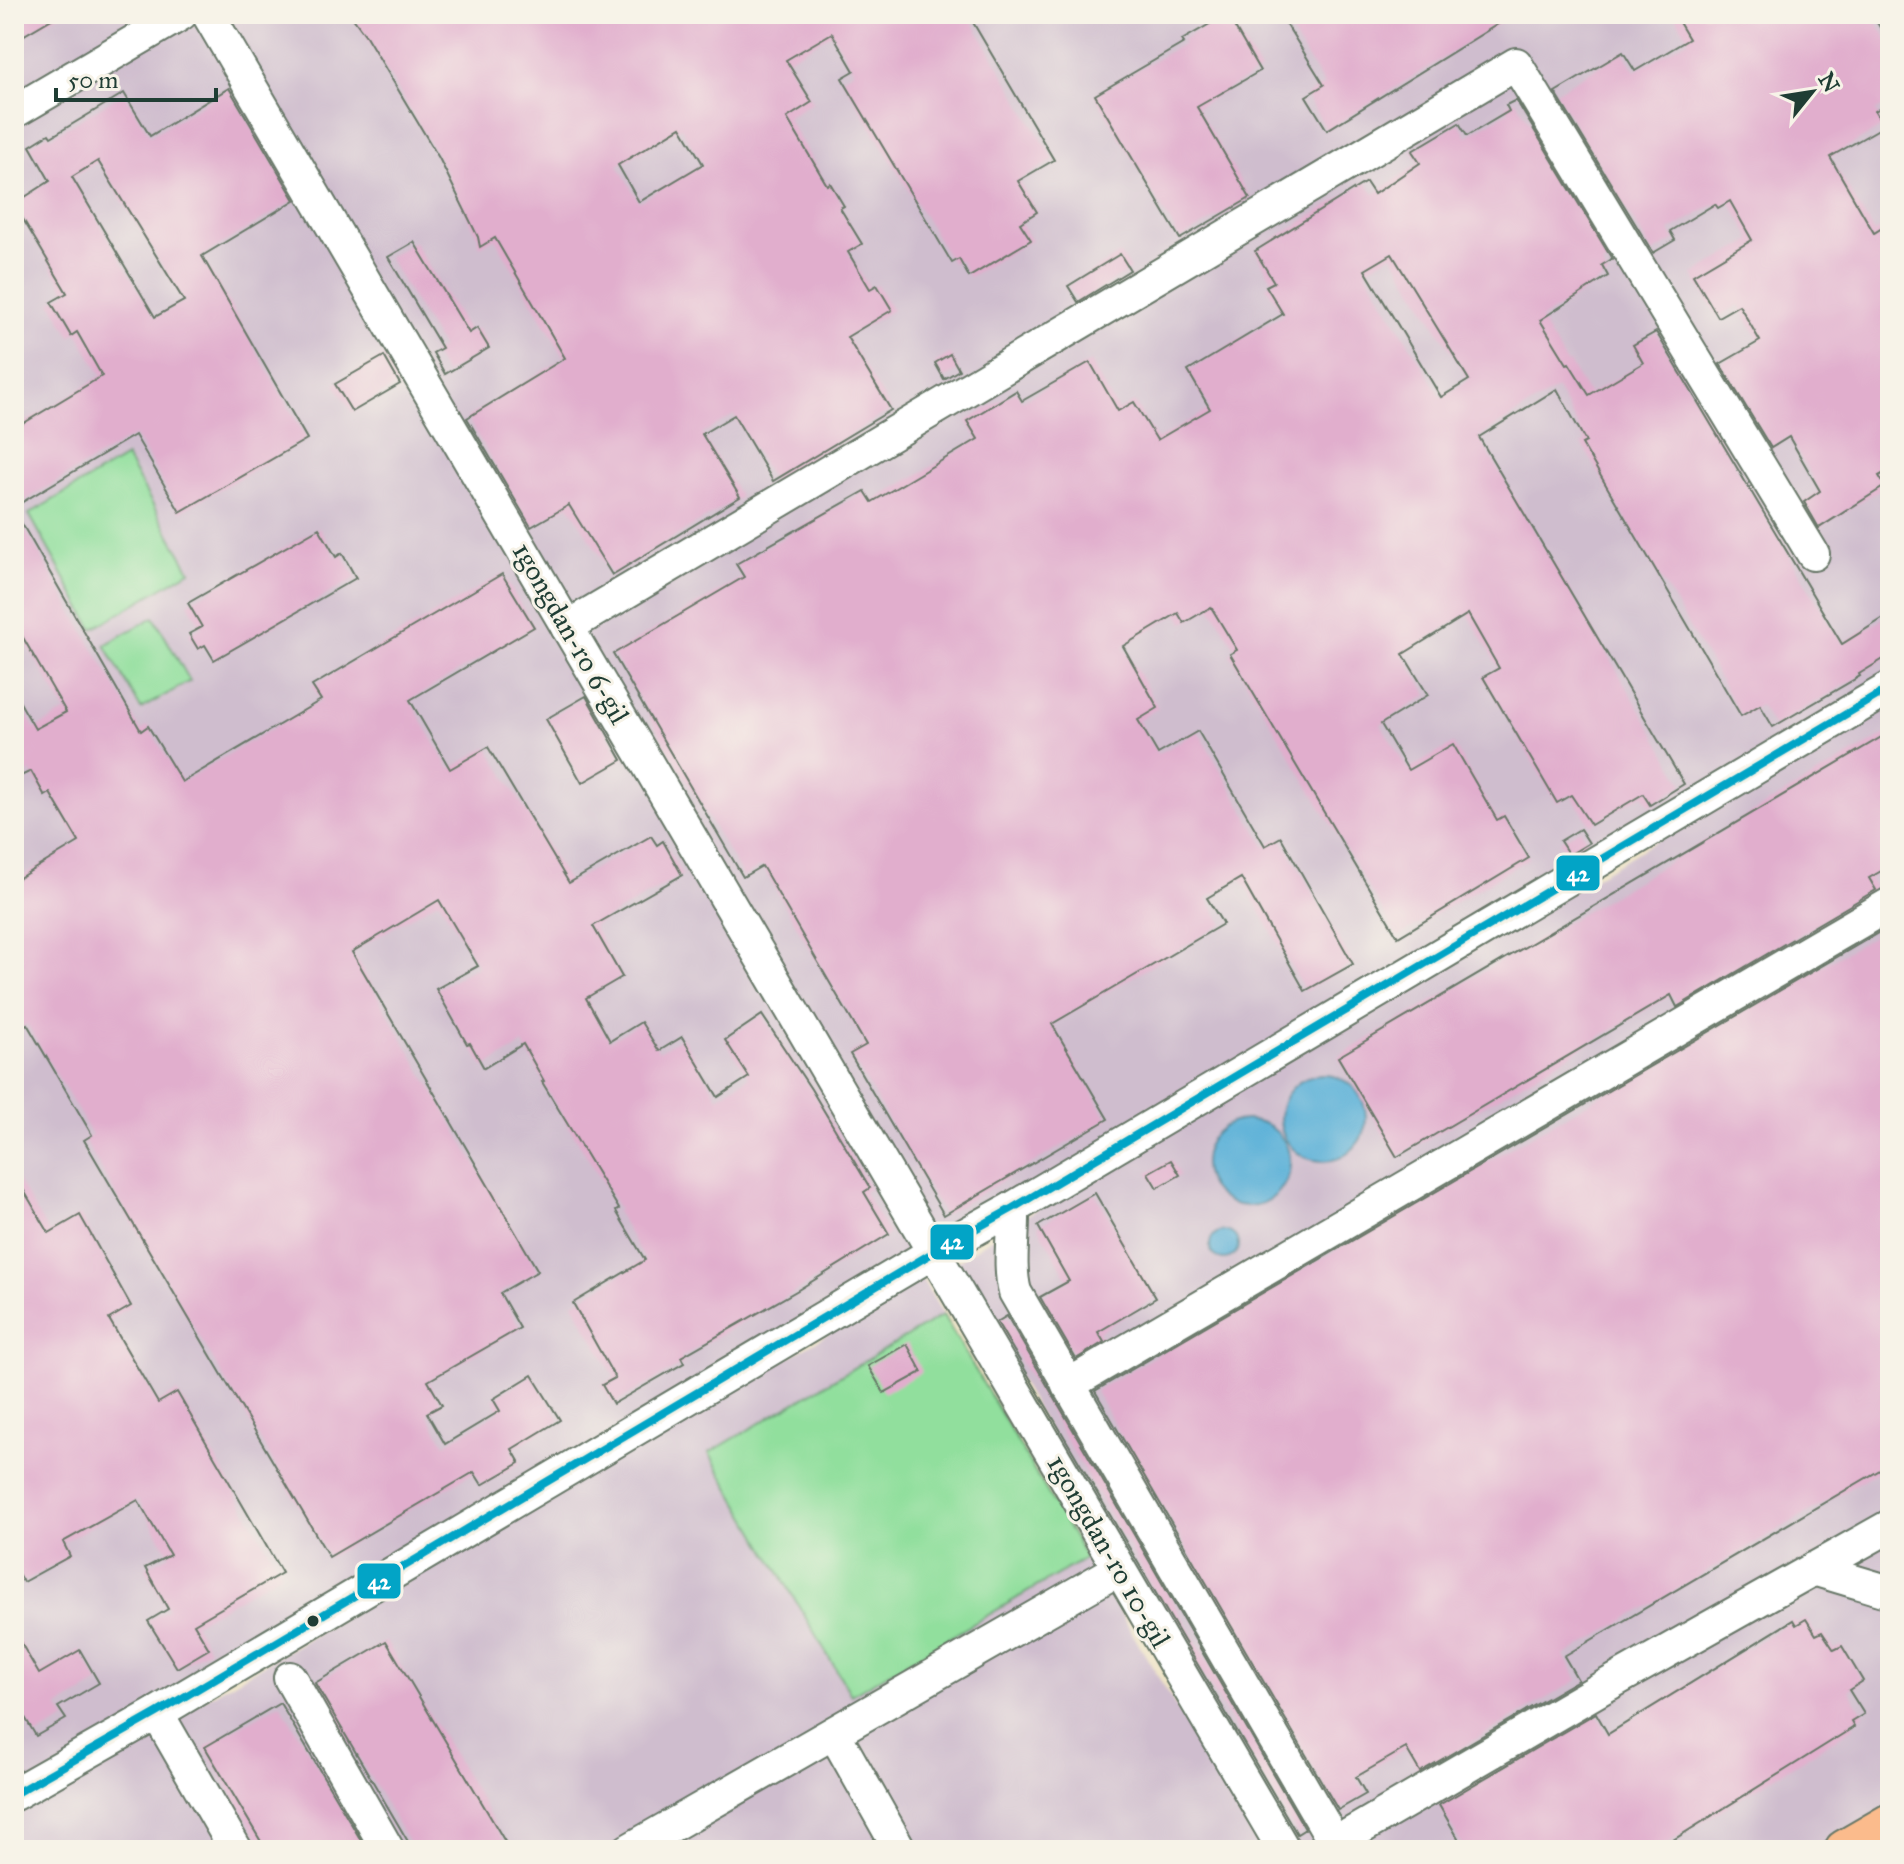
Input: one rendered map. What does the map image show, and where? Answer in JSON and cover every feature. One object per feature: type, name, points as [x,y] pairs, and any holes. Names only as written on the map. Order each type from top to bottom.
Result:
[{"type":"main road","points":[[1845,1850],[1890,1824]]},
{"type":"street","points":[[14,112],[181,14]]},
{"type":"street","name":"1gongdan-ro 6-gil","points":[[208,14],[934,1252]]},
{"type":"street","points":[[567,627],[1516,64],[1813,554]]},
{"type":"street","points":[[14,1794],[157,1713],[1890,688]]},
{"type":"street","points":[[1068,1385],[1890,904]]},
{"type":"street","points":[[1013,1208],[1011,1274],[1015,1292],[1332,1838],[1342,1839],[1890,1526]]},
{"type":"street","name":"1gongdan-ro 10-gil","points":[[934,1252],[1284,1850]]},
{"type":"street","points":[[629,1850],[1119,1569]]},
{"type":"street","points":[[1813,1569],[1890,1592]]},
{"type":"street","points":[[290,1678],[388,1850]]},
{"type":"street","points":[[157,1713],[236,1850]]},
{"type":"street","points":[[834,1733],[900,1850]]},
{"type":"shaded area","points":[[14,14],[1890,14],[1890,688],[14,1794]]},
{"type":"shaded area","points":[[1890,702],[1890,1812],[1825,1850],[1290,1850],[953,1264],[1022,1218]]},
{"type":"shaded area","points":[[922,1279],[1261,1850],[14,1850],[14,1811]]},
{"type":"green space","points":[[126,457],[190,571],[93,629],[29,514]]},
{"type":"green space","points":[[154,617],[190,681],[141,709],[105,645]]},
{"type":"green space","points":[[943,1315],[1086,1558],[851,1695],[709,1453]]},
{"type":"water","points":[[1323,1075],[1347,1082],[1359,1094],[1366,1118],[1359,1142],[1347,1154],[1323,1161],[1299,1154],[1287,1142],[1280,1118],[1287,1094],[1299,1082]]},
{"type":"water","points":[[1247,1120],[1271,1127],[1283,1139],[1290,1163],[1283,1187],[1271,1199],[1247,1206],[1223,1199],[1211,1187],[1204,1163],[1211,1139],[1223,1127]]},
{"type":"water","points":[[1224,1231],[1234,1235],[1238,1245],[1234,1255],[1224,1259],[1214,1255],[1210,1245],[1214,1235]]},
{"type":"building","points":[[14,14],[60,14],[14,41]]},
{"type":"building","points":[[350,14],[968,14],[1054,160],[1018,181],[1037,212],[1020,223],[1031,240],[969,277],[959,259],[952,263],[842,78],[854,71],[832,33],[786,60],[812,102],[787,118],[827,185],[830,183],[844,206],[840,208],[862,244],[848,252],[870,289],[877,285],[892,310],[847,337],[891,410],[773,481],[734,415],[702,434],[740,497],[612,575],[569,505],[531,527],[467,418],[565,358],[495,238],[480,247],[439,158]],"holes":[[[681,127],[703,164],[639,202],[618,165]]]},
{"type":"building","points":[[1227,14],[1260,71],[1197,107],[1250,198],[1180,239],[1095,95]]},
{"type":"building","points":[[1280,14],[1514,14],[1327,130],[1306,96],[1324,85]]},
{"type":"building","points":[[1674,14],[1872,14],[1890,44],[1890,102],[1875,111],[1884,126],[1830,157],[1874,233],[1890,223],[1890,470],[1879,476],[1885,486],[1819,528],[1804,502],[1820,491],[1789,437],[1771,448],[1720,364],[1760,341],[1739,305],[1718,317],[1693,275],[1752,240],[1730,201],[1718,208],[1715,204],[1670,231],[1675,240],[1653,253],[1555,92],[1623,52],[1635,71],[1689,39]]},
{"type":"building","points":[[229,88],[295,200],[202,256],[307,439],[180,512],[135,435],[14,507],[14,429],[102,376],[77,332],[71,336],[51,302],[67,293],[14,204],[50,181],[30,146],[49,134],[51,137],[124,93],[150,136]],"holes":[[[98,161],[184,301],[155,317],[72,177]]]},
{"type":"building","points":[[1516,100],[1612,259],[1602,265],[1608,276],[1540,320],[1567,364],[1589,395],[1643,363],[1633,345],[1656,332],[1842,644],[1890,614],[1890,655],[1773,727],[1760,705],[1741,716],[1582,444],[1586,442],[1557,389],[1479,437],[1684,784],[1650,805],[1643,794],[1591,825],[1571,795],[1557,803],[1483,677],[1499,668],[1468,614],[1403,654],[1428,695],[1381,724],[1408,770],[1453,744],[1497,820],[1504,816],[1529,858],[1398,937],[1230,654],[1237,650],[1211,607],[1184,623],[1178,613],[1123,646],[1158,708],[1138,720],[1158,754],[1198,731],[1265,846],[1281,837],[1353,964],[1305,991],[1241,878],[1207,898],[1223,924],[1052,1024],[1108,1119],[944,1215],[850,1054],[866,1045],[762,866],[743,877],[613,654],[744,577],[736,564],[865,491],[872,502],[978,439],[967,421],[1016,391],[1022,401],[1090,362],[1118,411],[1134,402],[1157,440],[1210,409],[1188,371],[1283,314],[1266,286],[1274,282],[1255,251],[1366,182],[1374,194],[1420,163],[1412,151],[1459,123],[1467,136],[1509,111],[1506,105]],"holes":[[[1392,254],[1469,380],[1441,397],[1365,270]]]},
{"type":"building","points":[[414,242],[469,333],[477,328],[489,348],[445,374],[433,353],[442,348],[388,257]]},
{"type":"building","points":[[1120,254],[1130,270],[1078,302],[1068,286]]},
{"type":"building","points":[[950,354],[959,370],[944,379],[935,363]]},
{"type":"building","points":[[384,356],[400,384],[352,412],[335,384]]},
{"type":"building","points":[[14,510],[141,731],[148,726],[182,782],[321,700],[312,686],[502,574],[534,627],[410,700],[450,769],[488,747],[569,883],[651,836],[657,845],[663,841],[682,875],[593,926],[622,977],[586,998],[610,1041],[641,1022],[659,1051],[682,1037],[718,1097],[749,1077],[725,1040],[762,1015],[870,1188],[864,1192],[889,1234],[681,1357],[684,1363],[613,1404],[602,1385],[615,1378],[573,1303],[645,1260],[616,1211],[619,1209],[542,1082],[523,1044],[484,1068],[470,1043],[467,1044],[436,989],[478,966],[439,900],[352,952],[538,1271],[500,1293],[520,1328],[428,1381],[442,1405],[427,1413],[445,1444],[500,1411],[493,1399],[532,1375],[560,1420],[512,1449],[520,1463],[482,1485],[474,1472],[329,1557],[84,1140],[92,1135],[27,1024],[14,1032],[14,881],[79,842],[50,793],[45,796],[31,771],[21,776],[14,762],[14,692],[35,729],[66,712],[14,622]]},
{"type":"building","points":[[319,528],[336,557],[342,553],[356,578],[214,660],[205,645],[198,649],[189,634],[202,627],[188,603]]},
{"type":"building","points":[[586,696],[622,760],[582,783],[546,719]]},
{"type":"building","points":[[1890,732],[1890,866],[1869,878],[1876,890],[1677,1007],[1671,995],[1397,1157],[1338,1057]]},
{"type":"building","points":[[1580,829],[1589,843],[1569,855],[1560,841]]},
{"type":"building","points":[[1890,926],[1890,1464],[1564,1656],[1578,1680],[1420,1772],[1406,1748],[1356,1777],[1366,1794],[1338,1810],[1095,1391]]},
{"type":"building","points":[[1171,1160],[1180,1175],[1157,1188],[1148,1173]]},
{"type":"building","points":[[14,1174],[49,1233],[80,1215],[131,1306],[109,1319],[158,1403],[177,1392],[282,1573],[194,1624],[209,1649],[177,1668],[148,1621],[168,1609],[145,1568],[170,1555],[138,1500],[63,1542],[70,1556],[23,1582],[14,1567]]},
{"type":"building","points":[[1095,1193],[1156,1298],[1098,1332],[1104,1342],[1076,1359],[1040,1297],[1069,1281],[1038,1226]]},
{"type":"building","points":[[1007,1316],[1305,1829],[1297,1834],[997,1322]]},
{"type":"building","points":[[907,1344],[922,1372],[884,1393],[868,1366]]},
{"type":"building","points":[[1806,1619],[1816,1635],[1822,1632],[1834,1650],[1842,1646],[1863,1681],[1849,1690],[1864,1714],[1851,1722],[1854,1727],[1657,1850],[1465,1850],[1439,1805],[1596,1713],[1608,1734],[1793,1620],[1796,1625]]},
{"type":"building","points":[[14,1631],[39,1674],[80,1650],[99,1683],[58,1707],[66,1719],[36,1736],[14,1699]]},
{"type":"building","points":[[386,1641],[510,1850],[413,1850],[315,1683]]},
{"type":"building","points":[[280,1703],[366,1850],[266,1850],[205,1747]]},
{"type":"transit line","name":"42","points":[[14,1794],[157,1713],[1890,688]]}]
